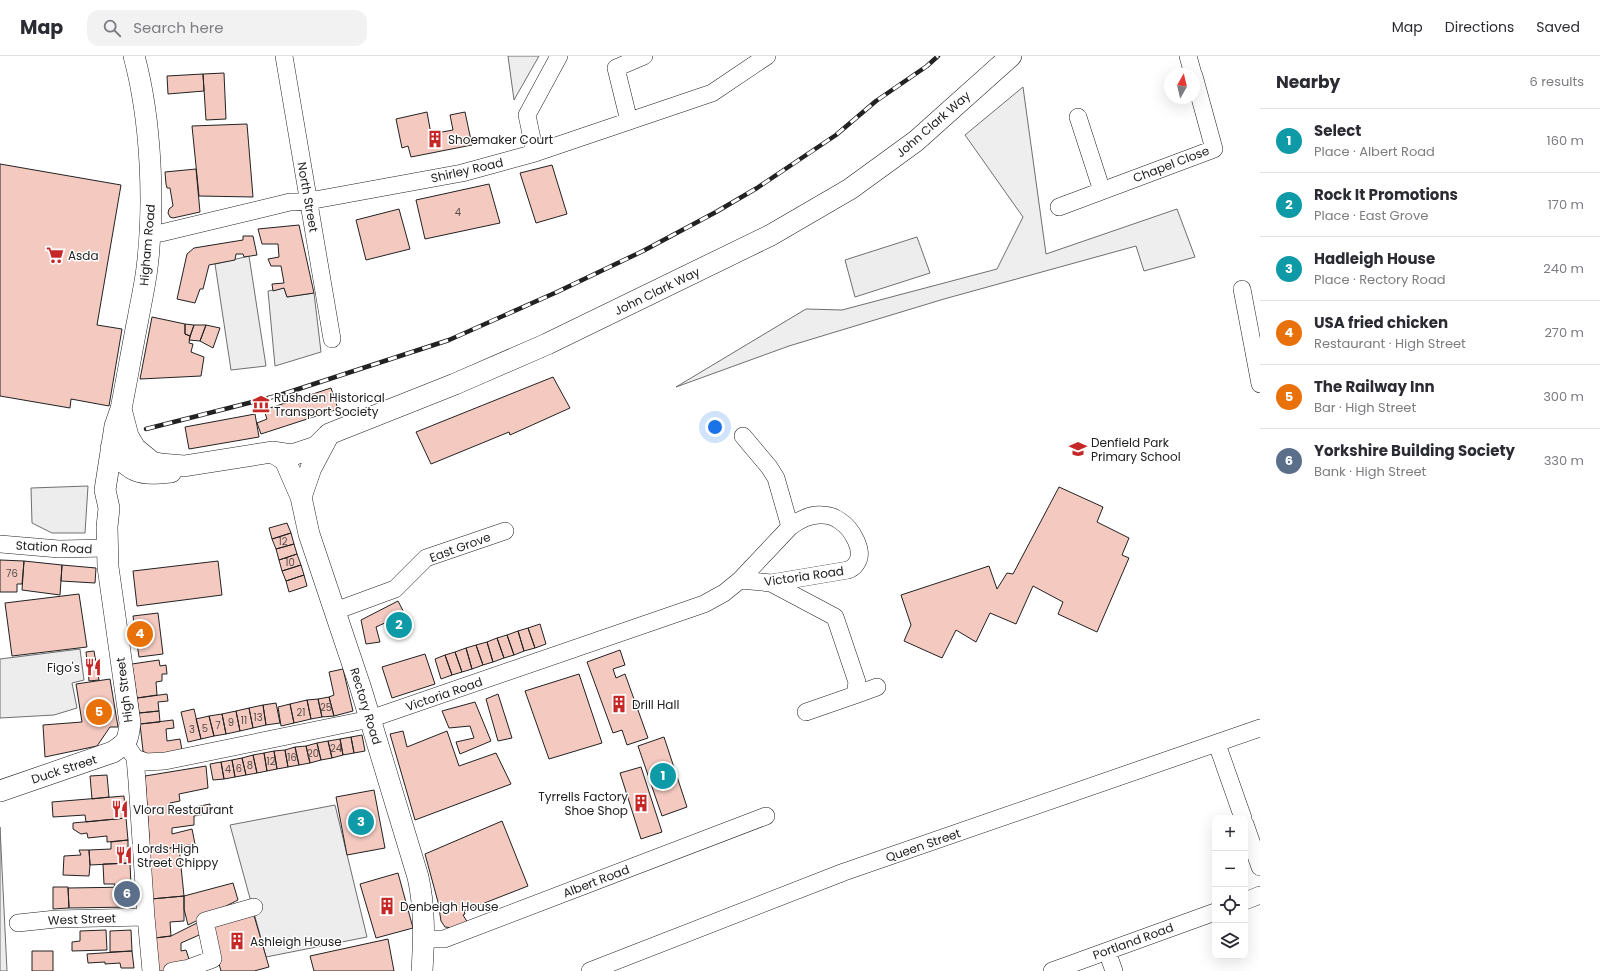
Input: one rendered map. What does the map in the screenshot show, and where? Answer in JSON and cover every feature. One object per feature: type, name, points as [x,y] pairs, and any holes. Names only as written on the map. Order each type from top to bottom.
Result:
[{"type":"main road","name":"Higham Road","points":[[121,409],[146,275],[150,233],[151,202],[146,122],[140,80],[134,56]]},
{"type":"main road","name":"John Clark Way","points":[[328,434],[455,384],[547,344],[771,235],[850,189],[901,153],[1011,56]]},
{"type":"main road","points":[[121,409],[130,442],[143,456],[144,474],[175,472],[184,466],[272,452],[286,442],[306,435],[328,434],[311,468],[301,497]]},
{"type":"main road","name":"High Street","points":[[121,409],[115,426],[105,490],[108,508],[108,548],[115,618],[130,723],[130,751]]},
{"type":"main road","points":[[111,448],[124,463],[143,466]]},
{"type":"main road","name":"Rectory Road","points":[[272,452],[285,460],[301,497],[309,534],[370,718],[418,877],[423,896],[424,939],[422,971]]},
{"type":"main road","points":[[108,508],[118,488],[143,466]]},
{"type":"main road","name":"Duck Street","points":[[0,791],[108,754],[130,751]]},
{"type":"street","name":"North Street","points":[[284,56],[332,339]]},
{"type":"street","points":[[534,153],[527,115],[559,56]]},
{"type":"street","points":[[629,121],[616,68],[644,56]]},
{"type":"street","name":"Shirley Road","points":[[150,233],[161,233],[290,202],[309,201],[462,173],[534,153],[712,93],[767,56]]},
{"type":"street","name":"Chapel Close","points":[[1188,56],[1192,68]]},
{"type":"street","name":"Chapel Close","points":[[1059,207],[1214,148],[1200,97]]},
{"type":"street","points":[[1078,117],[1102,191]]},
{"type":"street","points":[[1242,289],[1260,384]]},
{"type":"street","points":[[742,436],[769,467],[776,478],[790,527]]},
{"type":"street","name":"Victoria Road","points":[[130,751],[146,762],[165,761],[370,718],[704,604],[724,593],[740,580],[790,527],[799,521],[814,515],[831,516],[840,520],[855,538],[859,548],[856,564],[848,570],[771,582],[740,580]]},
{"type":"street","name":"East Grove","points":[[335,611],[395,589],[426,558],[505,531]]},
{"type":"street","name":"Station Road","points":[[0,544],[60,549],[108,548]]},
{"type":"street","points":[[771,582],[835,617],[857,682],[855,695]]},
{"type":"street","points":[[806,712],[878,687]]},
{"type":"street","name":"Queen Street","points":[[590,971],[844,872],[1260,728]]},
{"type":"street","points":[[1217,744],[1242,815]]},
{"type":"street","name":"High Street","points":[[130,751],[152,971]]},
{"type":"street","name":"Albert Road","points":[[424,939],[444,938],[766,816]]},
{"type":"street","points":[[1248,832],[1260,866]]},
{"type":"street","points":[[1248,900],[1260,895]]},
{"type":"street","points":[[172,971],[189,968],[214,959],[205,921],[254,907]]},
{"type":"street","name":"Portland Road","points":[[1052,971],[1212,913]]},
{"type":"street","name":"West Street","points":[[18,923],[56,919],[146,917]]},
{"type":"street","points":[[1107,951],[1114,971]]},
{"type":"shaded area","points":[[508,56],[539,56],[514,100]]},
{"type":"shaded area","points":[[1023,87],[1046,254],[1177,209],[1195,257],[1144,271],[1136,246],[944,299],[789,346],[676,387],[806,309],[842,310],[997,269],[1023,217],[965,135]]},
{"type":"shaded area","points":[[917,237],[930,273],[855,297],[845,260]]},
{"type":"shaded area","points":[[249,256],[266,366],[231,370],[215,264]]},
{"type":"shaded area","points":[[284,288],[287,297],[314,293],[321,352],[275,366],[268,291]]},
{"type":"shaded area","points":[[88,486],[85,533],[52,533],[32,523],[31,488]]},
{"type":"shaded area","points":[[80,649],[84,680],[72,683],[77,708],[54,715],[0,718],[0,659]]},
{"type":"shaded area","points":[[335,805],[367,937],[266,957],[230,825]]},
{"type":"shaded area","points":[[0,827],[7,971],[0,971]]},
{"type":"building","points":[[224,73],[226,119],[206,120],[203,74]]},
{"type":"building","points":[[203,74],[204,91],[168,94],[167,76]]},
{"type":"building","name":"Shoemaker Court","points":[[427,112],[431,134],[453,130],[450,115],[465,112],[472,145],[411,157],[408,146],[402,148],[396,119]]},
{"type":"building","points":[[247,124],[253,197],[199,196],[192,126]]},
{"type":"building","name":"Asda","points":[[0,164],[121,185],[97,325],[122,329],[109,406],[71,399],[70,408],[0,396]]},
{"type":"building","points":[[552,165],[567,214],[536,223],[520,173]]},
{"type":"building","points":[[196,169],[200,212],[173,218],[170,217],[168,213],[169,209],[173,206],[170,188],[167,188],[166,184],[165,172]]},
{"type":"building","points":[[489,184],[500,223],[425,239],[416,200]]},
{"type":"building","points":[[399,209],[410,249],[366,260],[356,220]]},
{"type":"building","points":[[299,225],[314,293],[287,297],[284,288],[273,291],[272,284],[284,283],[281,266],[271,266],[268,259],[279,257],[278,244],[262,244],[258,229]]},
{"type":"building","points":[[243,236],[253,236],[257,255],[244,257],[243,254],[236,254],[235,260],[209,265],[203,289],[200,289],[195,303],[177,299],[187,254],[194,248],[243,240]]},
{"type":"building","points":[[152,317],[185,324],[185,334],[190,336],[189,343],[193,344],[191,352],[204,357],[201,376],[140,379]]},
{"type":"building","points":[[185,324],[194,325],[190,336],[185,334]]},
{"type":"building","points":[[194,325],[206,325],[200,341],[189,340]]},
{"type":"building","points":[[206,325],[220,328],[213,348],[200,341]]},
{"type":"building","points":[[553,377],[570,408],[510,435],[509,432],[431,464],[416,432]]},
{"type":"building","points":[[331,388],[338,409],[261,434],[257,423],[267,419],[264,410]]},
{"type":"building","points":[[255,414],[259,437],[189,449],[185,427]]},
{"type":"building","points":[[1059,487],[1103,507],[1097,522],[1129,538],[1122,555],[1129,558],[1097,632],[1058,614],[1063,602],[1033,586],[1016,624],[990,613],[976,642],[956,630],[942,658],[904,641],[911,625],[901,595],[989,566],[997,589],[1007,573],[1013,574]]},
{"type":"building","points":[[287,523],[291,533],[272,539],[269,528]]},
{"type":"building","points":[[291,533],[294,544],[276,549],[272,539]]},
{"type":"building","points":[[294,544],[297,554],[279,560],[276,549]]},
{"type":"building","points":[[297,554],[301,565],[282,571],[279,560]]},
{"type":"building","points":[[0,560],[24,561],[22,584],[17,584],[17,592],[0,592]]},
{"type":"building","points":[[24,561],[62,565],[60,595],[22,590]]},
{"type":"building","points":[[218,561],[222,595],[137,606],[133,571]]},
{"type":"building","points":[[62,565],[96,568],[95,583],[61,581]]},
{"type":"building","points":[[301,565],[304,575],[286,581],[282,571]]},
{"type":"building","points":[[304,575],[307,586],[289,592],[286,581]]},
{"type":"building","points":[[79,594],[87,647],[12,656],[5,603]]},
{"type":"building","points":[[398,601],[413,630],[394,638],[387,622],[376,627],[380,642],[366,644],[361,620]]},
{"type":"building","points":[[158,613],[163,654],[139,657],[133,616]]},
{"type":"building","points":[[540,624],[546,644],[535,648],[528,628]]},
{"type":"building","points":[[528,628],[535,648],[524,651],[518,631]]},
{"type":"building","points":[[518,631],[524,651],[514,655],[507,635]]},
{"type":"building","points":[[507,635],[514,655],[504,658],[497,638]]},
{"type":"building","points":[[497,638],[504,658],[493,662],[487,642]]},
{"type":"building","points":[[487,642],[493,662],[483,665],[476,645]]},
{"type":"building","points":[[476,645],[483,665],[472,669],[466,648]]},
{"type":"building","points":[[466,648],[472,669],[462,672],[455,652]]},
{"type":"building","name":"Drill Hall","points":[[620,650],[625,665],[613,669],[616,678],[625,674],[648,738],[627,745],[622,730],[613,733],[587,662]]},
{"type":"building","points":[[94,651],[99,680],[89,681],[86,652]]},
{"type":"building","points":[[455,652],[462,672],[452,675],[445,655]]},
{"type":"building","points":[[425,654],[435,684],[392,698],[382,667]]},
{"type":"building","points":[[445,655],[452,675],[441,679],[435,659]]},
{"type":"building","points":[[159,660],[160,666],[166,665],[167,674],[162,674],[162,681],[156,682],[157,695],[137,698],[132,664]]},
{"type":"building","points":[[343,669],[353,711],[334,716],[329,697],[334,695],[329,672]]},
{"type":"building","points":[[579,674],[602,743],[549,759],[525,691]]},
{"type":"building","points":[[110,679],[118,727],[110,727],[97,746],[45,757],[43,725],[82,722],[76,684]]},
{"type":"building","points":[[167,694],[168,701],[158,702],[159,711],[139,713],[137,698]]},
{"type":"building","points":[[498,694],[512,738],[498,741],[486,699]]},
{"type":"building","points":[[329,697],[334,716],[322,717],[318,699]]},
{"type":"building","points":[[318,699],[322,717],[311,719],[307,700]]},
{"type":"building","points":[[307,700],[311,719],[294,723],[290,704]]},
{"type":"building","points":[[475,702],[491,741],[460,754],[456,742],[474,738],[470,726],[449,728],[442,711]]},
{"type":"building","points":[[276,703],[280,723],[266,725],[263,705]]},
{"type":"building","points":[[290,704],[294,723],[281,726],[278,707]]},
{"type":"building","points":[[263,705],[266,725],[253,728],[249,708]]},
{"type":"building","points":[[249,708],[253,728],[240,731],[236,711]]},
{"type":"building","points":[[194,709],[201,739],[188,742],[181,712]]},
{"type":"building","points":[[159,711],[160,722],[140,724],[139,713]]},
{"type":"building","points":[[236,711],[240,731],[226,734],[222,714]]},
{"type":"building","points":[[222,714],[226,734],[214,736],[209,716]]},
{"type":"building","points":[[209,716],[214,736],[201,739],[196,719]]},
{"type":"building","points":[[173,720],[174,728],[166,729],[167,741],[180,739],[182,750],[150,756],[143,751],[140,724]]},
{"type":"building","points":[[403,731],[407,747],[447,731],[459,766],[496,753],[511,784],[415,820],[390,734]]},
{"type":"building","points":[[362,735],[365,751],[354,753],[351,737]]},
{"type":"building","points":[[351,737],[354,753],[343,755],[340,739]]},
{"type":"building","points":[[664,737],[687,807],[662,816],[638,746]]},
{"type":"building","points":[[340,739],[343,755],[332,758],[328,741]]},
{"type":"building","points":[[328,741],[332,758],[321,760],[317,743]]},
{"type":"building","points":[[317,743],[321,760],[310,763],[306,746]]},
{"type":"building","points":[[306,746],[310,763],[299,765],[295,747]]},
{"type":"building","points":[[295,747],[299,765],[288,767],[285,750]]},
{"type":"building","points":[[285,750],[288,767],[277,769],[274,751]]},
{"type":"building","points":[[274,751],[277,769],[267,771],[264,753]]},
{"type":"building","points":[[264,753],[267,771],[257,773],[253,755]]},
{"type":"building","points":[[253,755],[257,773],[246,775],[242,758]]},
{"type":"building","points":[[242,758],[246,775],[235,777],[232,760]]},
{"type":"building","points":[[232,760],[235,777],[224,779],[221,762]]},
{"type":"building","points":[[221,762],[224,779],[213,780],[210,764]]},
{"type":"building","points":[[206,766],[208,788],[179,794],[180,801],[170,803],[171,812],[210,804],[211,813],[194,816],[194,825],[172,828],[172,834],[192,829],[195,844],[150,851],[145,776]]},
{"type":"building","name":"Tyrrells Factory Shoe Shop","points":[[641,767],[662,832],[641,839],[620,773]]},
{"type":"building","points":[[107,775],[109,797],[92,799],[90,776]]},
{"type":"building","points":[[374,790],[385,848],[347,855],[336,797]]},
{"type":"building","points":[[124,796],[126,818],[86,822],[85,815],[53,817],[52,802]]},
{"type":"building","points":[[126,818],[128,840],[107,842],[107,836],[88,838],[87,833],[81,834],[73,829],[73,823]]},
{"type":"building","points":[[502,821],[528,886],[464,911],[465,914],[463,915],[468,923],[453,928],[445,927],[441,921],[438,902],[425,854]]},
{"type":"building","points":[[128,840],[128,847],[130,846],[130,863],[90,865],[89,850],[111,849],[111,842]]},
{"type":"building","points":[[179,847],[184,896],[151,899],[150,851]]},
{"type":"building","points":[[79,850],[89,850],[89,876],[63,875],[64,856],[81,855]]},
{"type":"building","points":[[130,863],[131,887],[114,887],[115,884],[104,884],[103,864]]},
{"type":"building","name":"Denbeigh House","points":[[398,873],[413,928],[376,938],[360,884]]},
{"type":"building","points":[[233,883],[238,900],[188,925],[184,909],[184,896]]},
{"type":"building","points":[[53,887],[68,887],[69,908],[53,909]]},
{"type":"building","points":[[131,887],[131,907],[69,908],[68,888]]},
{"type":"building","points":[[184,896],[184,921],[170,922],[171,936],[155,938],[151,899]]},
{"type":"building","name":"Ashleigh House","points":[[253,912],[269,967],[254,971],[221,971],[208,924]]},
{"type":"building","points":[[201,921],[206,932],[181,943],[181,951],[186,950],[191,965],[156,971],[155,938],[171,936]]},
{"type":"building","points":[[106,930],[107,950],[72,951],[72,942],[80,941],[80,931]]},
{"type":"building","points":[[131,930],[132,951],[110,952],[110,931]]},
{"type":"building","points":[[388,939],[394,971],[314,971],[310,956]]},
{"type":"building","points":[[32,951],[53,951],[53,971],[32,971]]},
{"type":"building","points":[[132,951],[134,968],[121,968],[120,963],[88,963],[87,954]]},
{"type":"railway","points":[[146,429],[280,395],[449,340],[557,292],[643,251],[757,188],[836,135],[876,101],[927,66],[938,56]]},
{"type":"place","name":"Shoemaker Court","points":[[435,139]]},
{"type":"place","name":"Asda","points":[[55,255]]},
{"type":"place","name":"Rushden Historical Transport Society","points":[[261,404]]},
{"type":"place","name":"Denfield Park Primary School","points":[[1078,449]]},
{"type":"place","name":"Rock It Promotions","points":[[399,625]]},
{"type":"place","name":"USA fried chicken","points":[[140,634]]},
{"type":"place","name":"Figo's","points":[[93,667]]},
{"type":"place","name":"Drill Hall","points":[[619,704]]},
{"type":"place","name":"The Railway Inn","points":[[99,712]]},
{"type":"place","name":"Select","points":[[663,776]]},
{"type":"place","name":"Tyrrells Factory Shoe Shop","points":[[641,803]]},
{"type":"place","name":"Vlora Restaurant","points":[[120,809]]},
{"type":"place","name":"Hadleigh House","points":[[361,822]]},
{"type":"place","name":"Lords High Street Chippy","points":[[124,855]]},
{"type":"place","name":"Yorkshire Building Society","points":[[127,894]]},
{"type":"place","name":"Denbeigh House","points":[[387,906]]},
{"type":"place","name":"Ashleigh House","points":[[237,941]]}]
